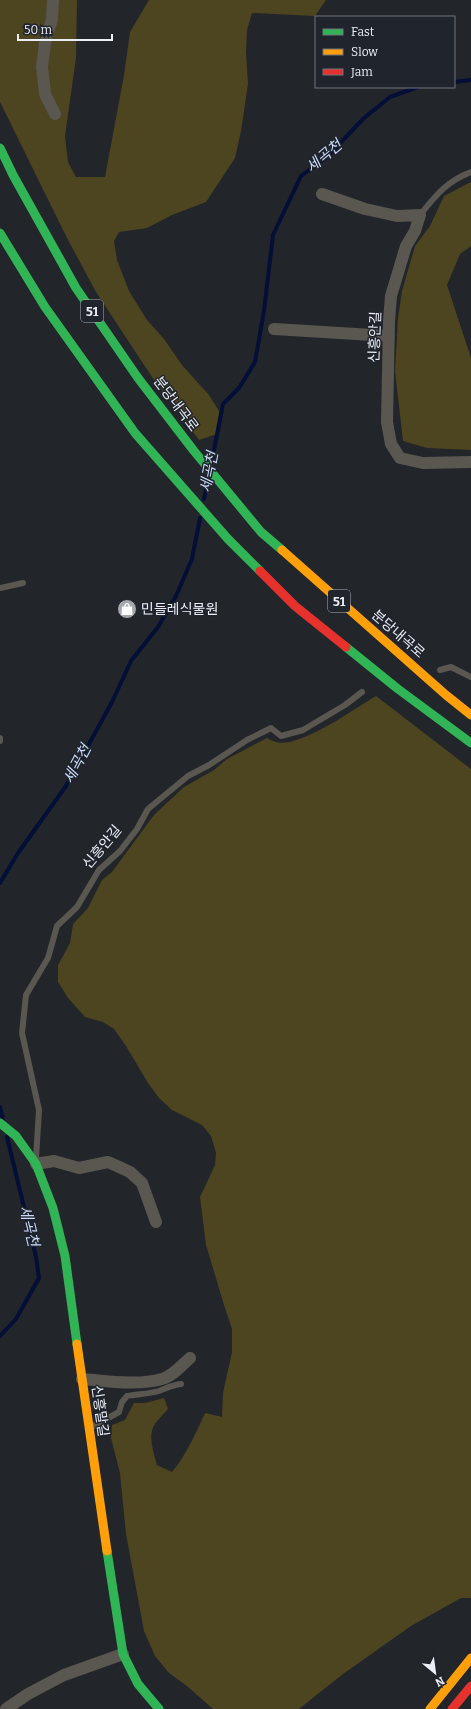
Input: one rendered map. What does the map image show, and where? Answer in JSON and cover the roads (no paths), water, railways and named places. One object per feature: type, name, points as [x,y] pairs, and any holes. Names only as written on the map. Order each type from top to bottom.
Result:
[{"type":"main road","name":"분당내곡로","points":[[0,148],[13,175],[76,288],[138,378],[216,478],[261,532],[446,695],[471,715]]},
{"type":"main road","name":"51","points":[[0,233],[45,307],[131,427],[228,539],[295,606],[398,689],[471,743]]},
{"type":"main road","points":[[446,695],[471,711]]},
{"type":"main road","name":"신흥말길","points":[[0,1123],[16,1136],[36,1164],[53,1208],[65,1256],[89,1429],[124,1659],[138,1684],[159,1709]]},
{"type":"main road","points":[[452,1709],[466,1684],[471,1658]]},
{"type":"main road","points":[[430,1709],[466,1684]]},
{"type":"street","points":[[53,0],[52,19],[45,43],[42,67],[45,94],[55,114]]},
{"type":"street","points":[[322,194],[365,209],[397,216],[420,215]]},
{"type":"street","name":"신흥안길","points":[[420,215],[415,231],[406,246],[391,296],[387,422],[391,444],[400,458],[423,463],[471,462]]},
{"type":"street","points":[[274,329],[389,336]]},
{"type":"street","points":[[36,1164],[54,1161],[79,1168],[108,1162],[130,1172],[142,1183],[156,1222]]},
{"type":"street","points":[[82,1379],[131,1383],[163,1379],[190,1358]]},
{"type":"street","points":[[6,1709],[28,1694],[64,1675],[123,1654]]},
{"type":"lane","name":"신흥안길","points":[[420,215],[446,185],[471,172]]},
{"type":"lane","points":[[0,588],[23,583]]},
{"type":"lane","points":[[440,670],[451,668],[471,677]]},
{"type":"lane","name":"신흥안길","points":[[36,1164],[39,1110],[22,1033],[26,995],[48,958],[57,926],[77,907],[99,870],[120,851],[137,829],[148,809],[188,776],[209,765],[246,740],[271,728],[282,736],[303,730],[345,705],[362,692]]},
{"type":"lane","points":[[89,1429],[119,1412],[122,1402],[127,1396],[149,1393],[170,1385],[180,1384]]},
{"type":"waterway","name":"세곡천","points":[[455,82],[471,80]]},
{"type":"waterway","name":"세곡천","points":[[212,460],[223,404],[239,388],[255,362],[264,311],[273,235],[301,176],[327,157],[364,118],[390,97],[415,88]]},
{"type":"waterway","name":"세곡천","points":[[204,499],[208,478]]},
{"type":"waterway","name":"세곡천","points":[[0,883],[18,853],[66,786],[112,702],[131,661],[158,627],[176,596],[192,559],[200,518]]},
{"type":"waterway","name":"세곡천","points":[[0,1107],[3,1119]]},
{"type":"waterway","name":"세곡천","points":[[0,1336],[16,1319],[39,1278],[36,1257],[7,1137]]},
{"type":"place","name":"민들레식물원","points":[[127,609]]}]
